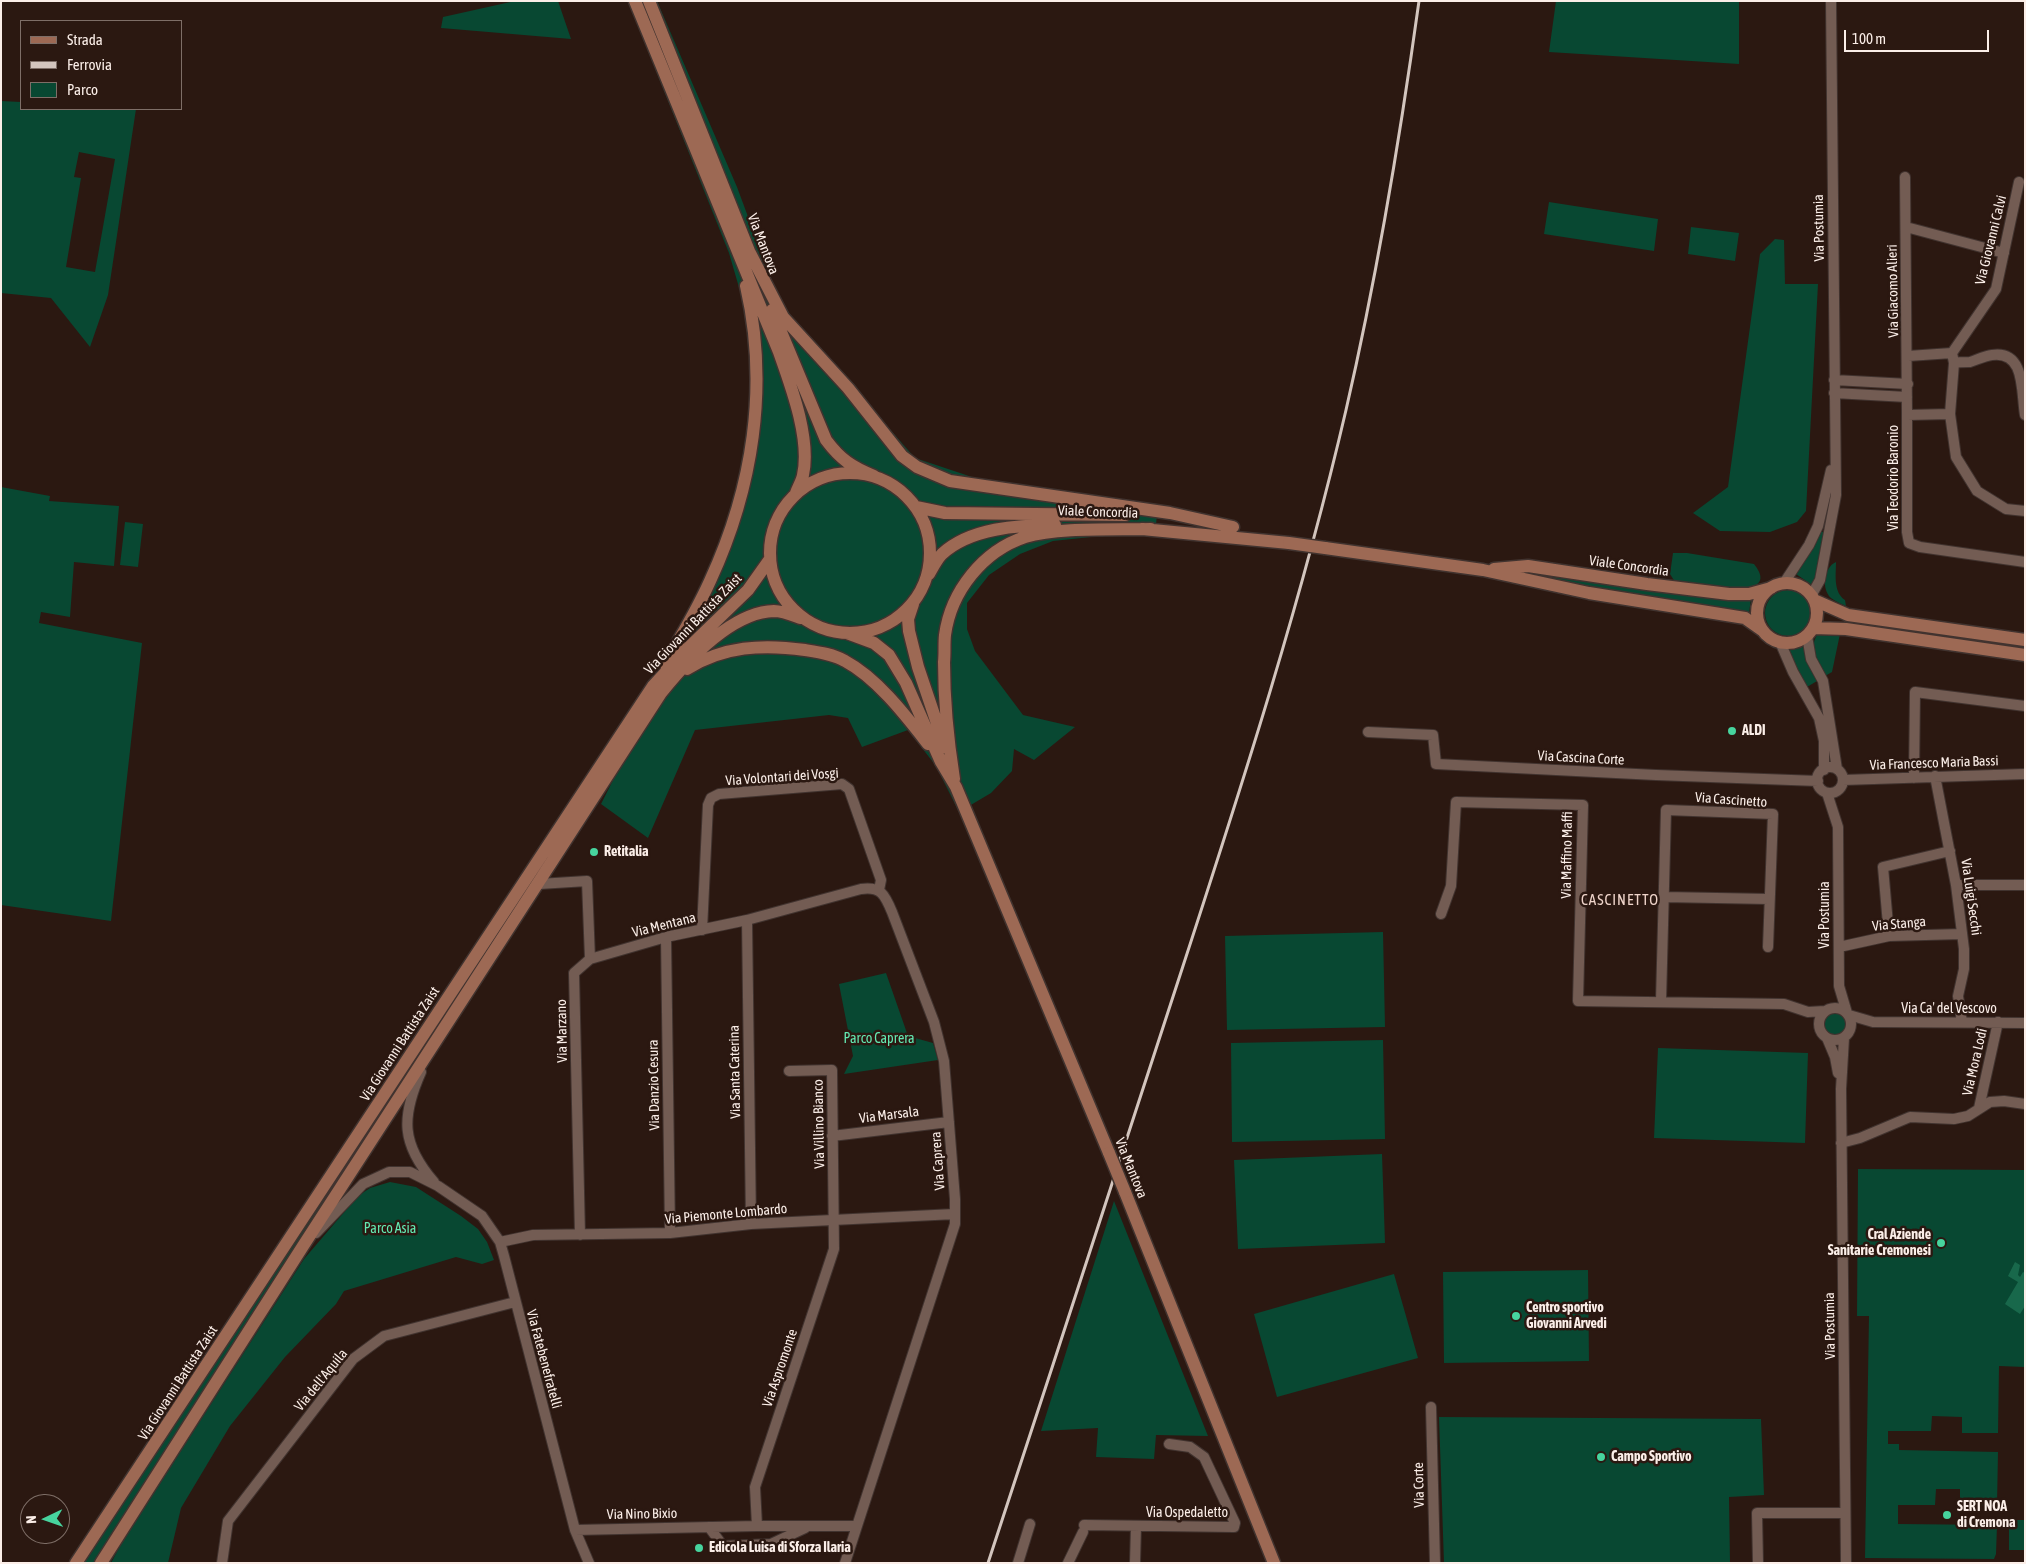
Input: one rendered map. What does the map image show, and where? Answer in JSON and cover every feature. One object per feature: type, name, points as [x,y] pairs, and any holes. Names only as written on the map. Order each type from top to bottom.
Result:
[{"type":"main road","name":"Via Mantova","points":[[635,1],[779,352],[796,401],[805,459],[803,477],[796,493]]},
{"type":"main road","name":"Via Mantova","points":[[649,1],[826,440],[837,454],[852,467],[874,476]]},
{"type":"main road","points":[[653,686],[710,581],[737,511],[751,451],[756,424],[757,354],[749,298],[737,250]]},
{"type":"main road","points":[[750,253],[783,317],[848,388],[902,456],[916,467],[950,481],[1170,513],[1233,527]]},
{"type":"main road","points":[[941,762],[906,683],[889,655],[874,643],[847,633],[822,628],[800,618],[779,591],[772,575],[770,559],[773,528],[782,509],[796,493],[809,483],[824,476],[858,473],[874,476],[898,488],[916,507],[925,524],[929,542],[929,562],[925,580],[913,602],[908,619],[909,631],[921,676],[953,771]]},
{"type":"main road","name":"Viale Concordia","points":[[916,507],[945,513],[1112,513],[1233,527],[1289,543]]},
{"type":"main road","name":"Viale Concordia","points":[[925,580],[940,556],[964,539],[988,532],[1022,526],[1102,525],[1289,543],[1483,570],[1589,593],[1745,618],[1767,635],[1780,642]]},
{"type":"main road","points":[[956,787],[944,683],[945,635],[952,607],[964,584],[978,566],[999,551],[1024,538],[1044,533],[1151,529]]},
{"type":"main road","name":"Via Giovanni Battista Zaist","points":[[76,1563],[653,686],[686,650],[748,590],[770,559]]},
{"type":"main road","name":"Viale Concordia","points":[[1483,570],[1528,566],[1729,594],[1749,594],[1784,584]]},
{"type":"main road","points":[[1784,584],[1800,586],[1812,598],[1848,615],[2025,640]]},
{"type":"main road","points":[[1762,630],[1757,612],[1759,602],[1771,588]]},
{"type":"main road","points":[[1780,642],[1790,643],[1799,641],[1810,632],[1817,614],[1812,598]]},
{"type":"main road","points":[[847,633],[866,632],[884,626],[900,616],[913,602]]},
{"type":"main road","name":"Via Giovanni Battista Zaist","points":[[101,1563],[303,1246],[661,693],[702,647],[741,621],[765,612],[774,611],[785,612],[800,618]]},
{"type":"main road","points":[[1810,632],[1846,628],[2025,655]]},
{"type":"main road","points":[[671,680],[696,663],[711,656],[741,648],[793,648],[833,656],[855,667],[880,688],[919,732],[941,762],[956,787]]},
{"type":"main road","name":"Via Mantova","points":[[956,787],[1125,1192],[1274,1563]]},
{"type":"street","name":"Via Postumia","points":[[1812,598],[1820,580],[1836,495],[1830,1]]},
{"type":"street","name":"Via Giacomo Alieri","points":[[1905,177],[1908,415]]},
{"type":"street","name":"Via Giovanni Calvi","points":[[1953,358],[1996,289],[2020,182]]},
{"type":"street","points":[[1906,226],[2004,253]]},
{"type":"street","points":[[1908,356],[1953,358],[1970,362],[1992,354],[2003,355],[2013,360],[2021,372],[2024,386],[2025,415]]},
{"type":"street","points":[[1953,358],[1950,414],[1956,457],[1977,491],[2006,510],[2025,510]]},
{"type":"street","points":[[1834,380],[1908,384]]},
{"type":"street","points":[[1834,393],[1907,397]]},
{"type":"street","points":[[1908,415],[1950,414]]},
{"type":"street","name":"Via Teodorio Baronio","points":[[1908,415],[1907,532],[1910,543],[1920,547],[2025,562]]},
{"type":"street","name":"Via Postumia","points":[[1784,584],[1809,545],[1818,526],[1835,454]]},
{"type":"street","points":[[1810,632],[1811,659],[1823,681],[1837,770]]},
{"type":"street","points":[[1780,642],[1793,672],[1819,718],[1824,741],[1824,770]]},
{"type":"street","points":[[1914,778],[1915,692],[2025,706]]},
{"type":"street","name":"Via Cascina Corte","points":[[1368,732],[1433,735],[1436,764],[1802,782],[1818,781]]},
{"type":"street","points":[[1818,781],[1819,775],[1824,770],[1830,768],[1837,770],[1841,774],[1841,785],[1833,793],[1827,793]]},
{"type":"street","name":"Via Francesco Maria Bassi","points":[[1841,785],[1936,776],[2025,774]]},
{"type":"street","name":"Via Luigi Secchi","points":[[1936,776],[1956,885],[1962,934],[1964,969],[1958,996],[1962,1022]]},
{"type":"street","name":"Via Postumia","points":[[1818,781],[1822,790],[1827,793],[1836,816]]},
{"type":"street","name":"Via Volontari dei Vosgi","points":[[702,930],[708,805],[711,798],[718,794],[842,784],[849,789],[881,880],[879,890]]},
{"type":"street","name":"Via Postumia","points":[[1841,785],[1836,816],[1839,850],[1839,986],[1852,1024],[1846,1035],[1841,1089],[1846,1563]]},
{"type":"street","name":"Via Maffino Maffi","points":[[1441,914],[1451,886],[1456,802],[1583,805],[1578,1001],[1784,1004],[1808,1012],[1828,1010]]},
{"type":"street","name":"Via Cascinetto","points":[[1664,897],[1666,810],[1773,814],[1768,947]]},
{"type":"street","points":[[1889,936],[1882,867],[1950,851]]},
{"type":"street","points":[[539,884],[587,881],[590,959]]},
{"type":"street","points":[[1956,885],[2025,885]]},
{"type":"street","points":[[747,920],[861,889],[871,888],[879,890]]},
{"type":"street","name":"Via Caprera","points":[[844,1563],[955,1224],[944,1061],[934,1022],[887,900],[879,890]]},
{"type":"street","points":[[1661,1001],[1664,897],[1769,899]]},
{"type":"street","name":"Via Mentana","points":[[590,959],[666,937],[747,920]]},
{"type":"street","name":"Via Santa Caterina","points":[[747,920],[752,1224]]},
{"type":"street","name":"Via Stanga","points":[[1839,947],[1889,936],[1962,934]]},
{"type":"street","name":"Via Danzio Cesura","points":[[666,937],[670,1233]]},
{"type":"street","name":"Via Marzano","points":[[580,1235],[574,973],[590,959]]},
{"type":"street","points":[[1819,1027],[1820,1018],[1828,1010],[1839,986]]},
{"type":"street","points":[[1828,1010],[1839,1008],[1848,1014]]},
{"type":"street","points":[[1808,1012],[1819,1027]]},
{"type":"street","name":"Via Ca' del Vescovo","points":[[1848,1014],[1872,1022],[2025,1023]]},
{"type":"street","name":"Via Ca' del Vescovo","points":[[1846,1035],[1872,1022]]},
{"type":"street","name":"Via Mora Lodi","points":[[1979,1108],[1998,1022]]},
{"type":"street","name":"Via Postumia","points":[[1819,1027],[1820,1032],[1827,1038],[1835,1057],[1841,1089]]},
{"type":"street","points":[[1827,1038],[1836,1040],[1846,1035]]},
{"type":"street","name":"Via Fatebenefratelli","points":[[432,1048],[414,1088],[408,1107],[408,1131],[410,1146],[420,1165],[438,1186]]},
{"type":"street","name":"Via Villino Bianco","points":[[789,1071],[832,1070],[834,1220]]},
{"type":"street","points":[[1841,1143],[1860,1138],[1910,1118],[1954,1119],[1968,1116],[1990,1102],[2004,1101],[2025,1104]]},
{"type":"street","name":"Via Marsala","points":[[832,1136],[949,1122]]},
{"type":"street","name":"Via Fatebenefratelli","points":[[303,1246],[363,1184],[389,1172],[410,1172],[438,1186],[482,1216],[500,1242],[575,1530],[588,1563]]},
{"type":"street","name":"Via Piemonte Lombardo","points":[[500,1242],[533,1235],[670,1233],[752,1224],[955,1214]]},
{"type":"street","name":"Via Aspromonte","points":[[757,1526],[755,1487],[831,1260],[834,1249],[834,1220]]},
{"type":"street","name":"Via dell'Aquila","points":[[222,1563],[228,1521],[353,1359],[384,1336],[515,1302]]},
{"type":"street","name":"Via Corte","points":[[1431,1407],[1435,1563]]},
{"type":"street","name":"Via Ospedaletto","points":[[1068,1563],[1084,1528],[1136,1526],[1234,1527],[1236,1523],[1204,1457],[1190,1447],[1169,1444]]},
{"type":"street","points":[[1758,1563],[1757,1513],[1845,1513]]},
{"type":"street","points":[[1018,1563],[1030,1524]]},
{"type":"street","name":"Via Nino Bixio","points":[[575,1530],[856,1526]]},
{"type":"street","points":[[1135,1563],[1136,1526]]},
{"type":"street","name":"Via Nino Bixio","points":[[709,1527],[723,1546],[771,1544],[808,1527]]},
{"type":"green space","points":[[515,1],[558,1],[571,39],[441,28],[443,17]]},
{"type":"green space","points":[[628,1],[657,1],[737,187],[776,292],[791,316],[915,458],[978,479],[1157,515],[1156,524],[1091,537],[1053,541],[1020,554],[989,575],[967,603],[967,629],[975,651],[1023,715],[1075,727],[1034,760],[1014,749],[1012,771],[991,793],[959,812],[936,766],[908,730],[862,747],[848,718],[829,715],[695,730],[648,838],[601,804],[726,555],[761,389],[747,315],[729,253]]},
{"type":"green space","points":[[1556,1],[1739,1],[1739,64],[1549,52]]},
{"type":"green space","points":[[1,101],[20,102],[20,110],[136,110],[108,295],[90,347],[51,298],[1,293]],"holes":[[[79,152],[115,159],[95,272],[66,267],[81,178],[74,177]]]},
{"type":"green space","points":[[1549,202],[1658,219],[1654,251],[1544,234]]},
{"type":"green space","points":[[1691,227],[1739,233],[1735,261],[1688,254]]},
{"type":"green space","points":[[1775,239],[1784,240],[1785,284],[1818,284],[1806,511],[1797,522],[1770,532],[1720,531],[1693,513],[1728,487],[1760,254]]},
{"type":"green space","points":[[1,487],[50,496],[49,501],[119,506],[114,566],[74,562],[70,617],[41,612],[39,623],[142,643],[111,921],[1,905]]},
{"type":"green space","points":[[125,522],[143,524],[138,567],[120,565]]},
{"type":"green space","points":[[1821,531],[1825,533],[1816,578],[1812,585],[1796,574],[1815,545]]},
{"type":"green space","points":[[1673,553],[1687,553],[1754,564],[1760,576],[1757,584],[1747,588],[1715,588],[1675,582],[1670,574]]},
{"type":"green space","points":[[1836,562],[1837,588],[1841,597],[1845,600],[1846,606],[1831,598],[1826,589],[1825,578],[1829,568]]},
{"type":"green space","points":[[1532,573],[1733,599],[1751,599],[1749,613],[1589,588]]},
{"type":"green space","points":[[1788,590],[1801,594],[1807,600],[1811,613],[1807,626],[1801,632],[1788,636],[1775,632],[1769,626],[1765,613],[1769,600],[1775,594]]},
{"type":"green space","points":[[1820,632],[1840,634],[1832,672],[1825,676],[1817,660],[1814,648],[1814,642]]},
{"type":"green space","points":[[1804,645],[1807,661],[1817,681],[1807,687],[1796,670],[1788,649]]},
{"type":"green space","points":[[1383,932],[1385,1027],[1227,1030],[1225,936]]},
{"type":"green space","name":"Parco Caprera","points":[[886,973],[908,1036],[933,1043],[938,1060],[844,1074],[853,1056],[839,984]]},
{"type":"green space","points":[[457,994],[459,995],[93,1563],[84,1563],[305,1220]]},
{"type":"green space","points":[[1835,1012],[1843,1016],[1847,1024],[1843,1032],[1835,1036],[1827,1032],[1823,1024],[1827,1016]]},
{"type":"green space","points":[[1383,1040],[1385,1139],[1232,1142],[1231,1043]]},
{"type":"green space","points":[[1658,1048],[1808,1053],[1805,1143],[1654,1138]]},
{"type":"green space","points":[[1382,1154],[1385,1243],[1238,1249],[1234,1160]]},
{"type":"green space","name":"Cral Aziende Sanitarie Cremonesi","points":[[1858,1169],[2025,1170],[2025,1367],[1999,1366],[1998,1433],[1962,1433],[1962,1417],[1932,1416],[1931,1431],[1888,1431],[1888,1444],[1899,1444],[1899,1450],[1998,1452],[1997,1506],[1960,1506],[1960,1489],[1936,1489],[1935,1505],[1898,1505],[1898,1524],[1997,1525],[1996,1554],[1994,1559],[1865,1558],[1869,1316],[1857,1316]]},
{"type":"green space","name":"Parco Asia","points":[[390,1182],[416,1187],[461,1216],[478,1229],[487,1242],[494,1260],[482,1264],[456,1257],[344,1291],[336,1304],[285,1357],[230,1426],[181,1508],[168,1563],[111,1563],[121,1544],[304,1259],[358,1196],[370,1188]]},
{"type":"green space","points":[[1114,1201],[1208,1436],[1156,1435],[1154,1459],[1096,1457],[1098,1428],[1041,1431]]},
{"type":"green space","name":"Centro sportivo Giovanni Arvedi","points":[[1588,1270],[1589,1361],[1444,1363],[1443,1272]]},
{"type":"green space","points":[[1394,1274],[1418,1358],[1277,1397],[1254,1314]]},
{"type":"green space","name":"Campo Sportivo","points":[[1439,1417],[1761,1419],[1764,1495],[1729,1497],[1730,1563],[1444,1563]]},
{"type":"green space","points":[[2009,1520],[2025,1520],[2025,1550],[2009,1550]]},
{"type":"shaded area","points":[[2015,1262],[2020,1265],[2018,1275],[2020,1277],[2023,1272],[2025,1273],[2025,1306],[2020,1314],[2005,1304],[2018,1282],[2008,1276]]},
{"type":"railway","points":[[988,1563],[1228,828],[1291,620],[1329,481],[1368,309],[1396,155],[1419,1]]},
{"type":"place","name":"ALDI","points":[[1732,731]]},
{"type":"place","name":"Retitalia","points":[[594,852]]},
{"type":"place","name":"Cral Aziende Sanitarie Cremonesi","points":[[1941,1243]]},
{"type":"place","name":"Centro sportivo Giovanni Arvedi","points":[[1516,1316]]},
{"type":"place","name":"Campo Sportivo","points":[[1601,1457]]},
{"type":"place","name":"SERT NOA di Cremona","points":[[1947,1515]]},
{"type":"place","name":"Edicola Luisa di Sforza Ilaria","points":[[699,1548]]},
{"type":"district","name":"CASCINETTO","points":[[1620,900]]}]
